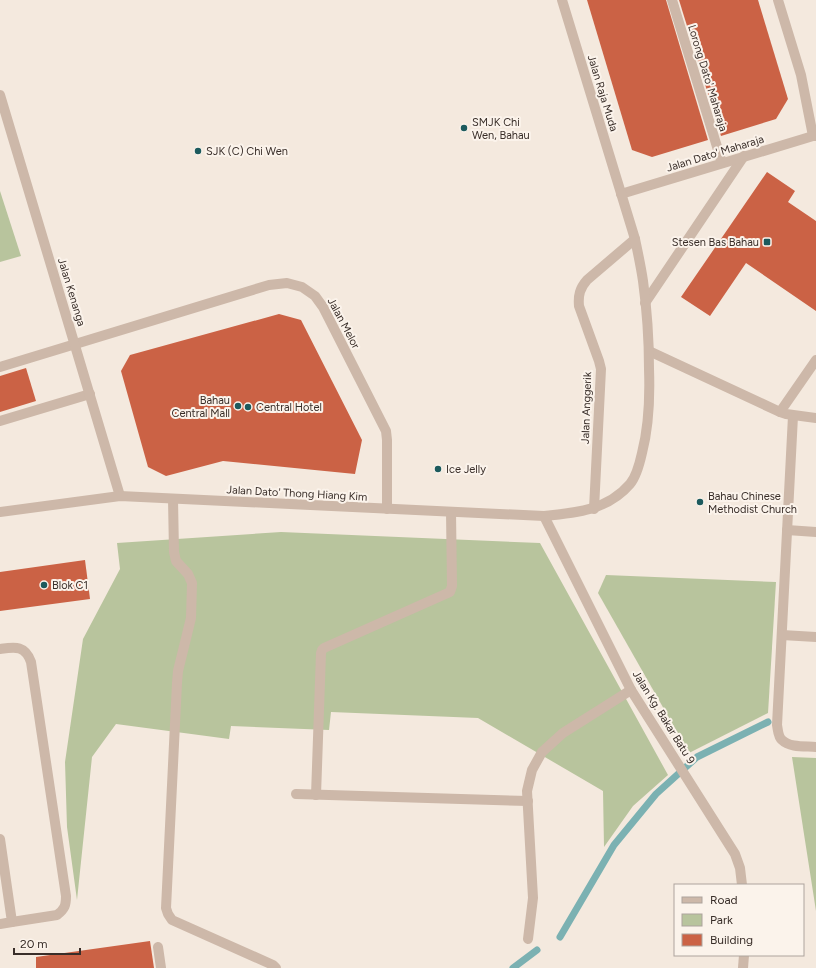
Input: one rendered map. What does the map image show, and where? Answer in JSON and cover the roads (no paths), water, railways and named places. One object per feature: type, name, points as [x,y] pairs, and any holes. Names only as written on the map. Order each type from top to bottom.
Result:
[{"type":"street","name":"Jalan Raja Muda","points":[[562,0],[635,239],[643,279],[649,351]]},
{"type":"street","name":"Lorong Dato' Maharaja","points":[[672,0],[722,163]]},
{"type":"street","points":[[778,0],[801,76],[814,136]]},
{"type":"street","name":"Jalan Kenanga","points":[[0,95],[3,116],[75,344],[120,496]]},
{"type":"street","name":"Jalan Dato' Maharaja","points":[[621,194],[814,136]]},
{"type":"street","points":[[646,303],[744,156]]},
{"type":"street","name":"Jalan Anggerik","points":[[594,509],[601,370],[579,306],[580,291],[588,280],[635,239]]},
{"type":"street","name":"Jalan Melor","points":[[0,367],[269,285],[287,283],[302,287],[315,296],[323,307],[386,431],[388,440],[388,509]]},
{"type":"street","points":[[649,351],[780,412],[793,416],[816,418]]},
{"type":"street","name":"Jalan Dato' Thong Hiang Kim","points":[[0,512],[120,496],[544,516],[570,514],[594,509],[615,498],[631,483],[640,464],[647,424],[650,387],[649,351]]},
{"type":"street","points":[[780,412],[816,360]]},
{"type":"street","points":[[0,421],[90,394]]},
{"type":"street","points":[[793,416],[777,726],[778,734],[782,740],[789,744],[816,747]]},
{"type":"street","points":[[173,499],[174,552],[176,562],[188,574],[192,583],[191,618],[178,671],[177,683],[166,908],[172,920],[276,968]]},
{"type":"street","points":[[316,795],[322,650],[450,592],[452,586],[451,512]]},
{"type":"street","name":"Jalan Kg. Bakar Batu 9","points":[[544,516],[631,690],[735,854],[740,868],[742,884]]},
{"type":"street","points":[[788,530],[816,532]]},
{"type":"street","points":[[782,635],[816,637]]},
{"type":"street","points":[[0,649],[16,648],[23,650],[29,655],[31,662],[66,896],[66,904],[63,911],[57,915],[0,924]]},
{"type":"street","points":[[528,939],[533,898],[527,791],[532,770],[542,752],[563,733],[631,690]]},
{"type":"street","points":[[296,794],[528,801]]},
{"type":"street","points":[[0,839],[12,922]]},
{"type":"street","points":[[158,947],[161,968]]},
{"type":"street","points":[[743,968],[744,956]]},
{"type":"waterway","points":[[560,937],[614,845],[656,794],[697,757],[768,722]]},
{"type":"waterway","points":[[513,968],[537,950]]},
{"type":"place","name":"SMJK Chi Wen, Bahau","points":[[464,128]]},
{"type":"place","name":"SJK (C) Chi Wen","points":[[198,151]]},
{"type":"place","name":"Stesen Bas Bahau","points":[[767,242]]},
{"type":"place","name":"Bahau Central Mall","points":[[238,406]]},
{"type":"place","name":"Central Hotel","points":[[248,407]]},
{"type":"place","name":"Ice Jelly","points":[[438,469]]},
{"type":"place","name":"Bahau Chinese Methodist Church","points":[[700,502]]},
{"type":"place","name":"Blok C1","points":[[44,585]]}]
